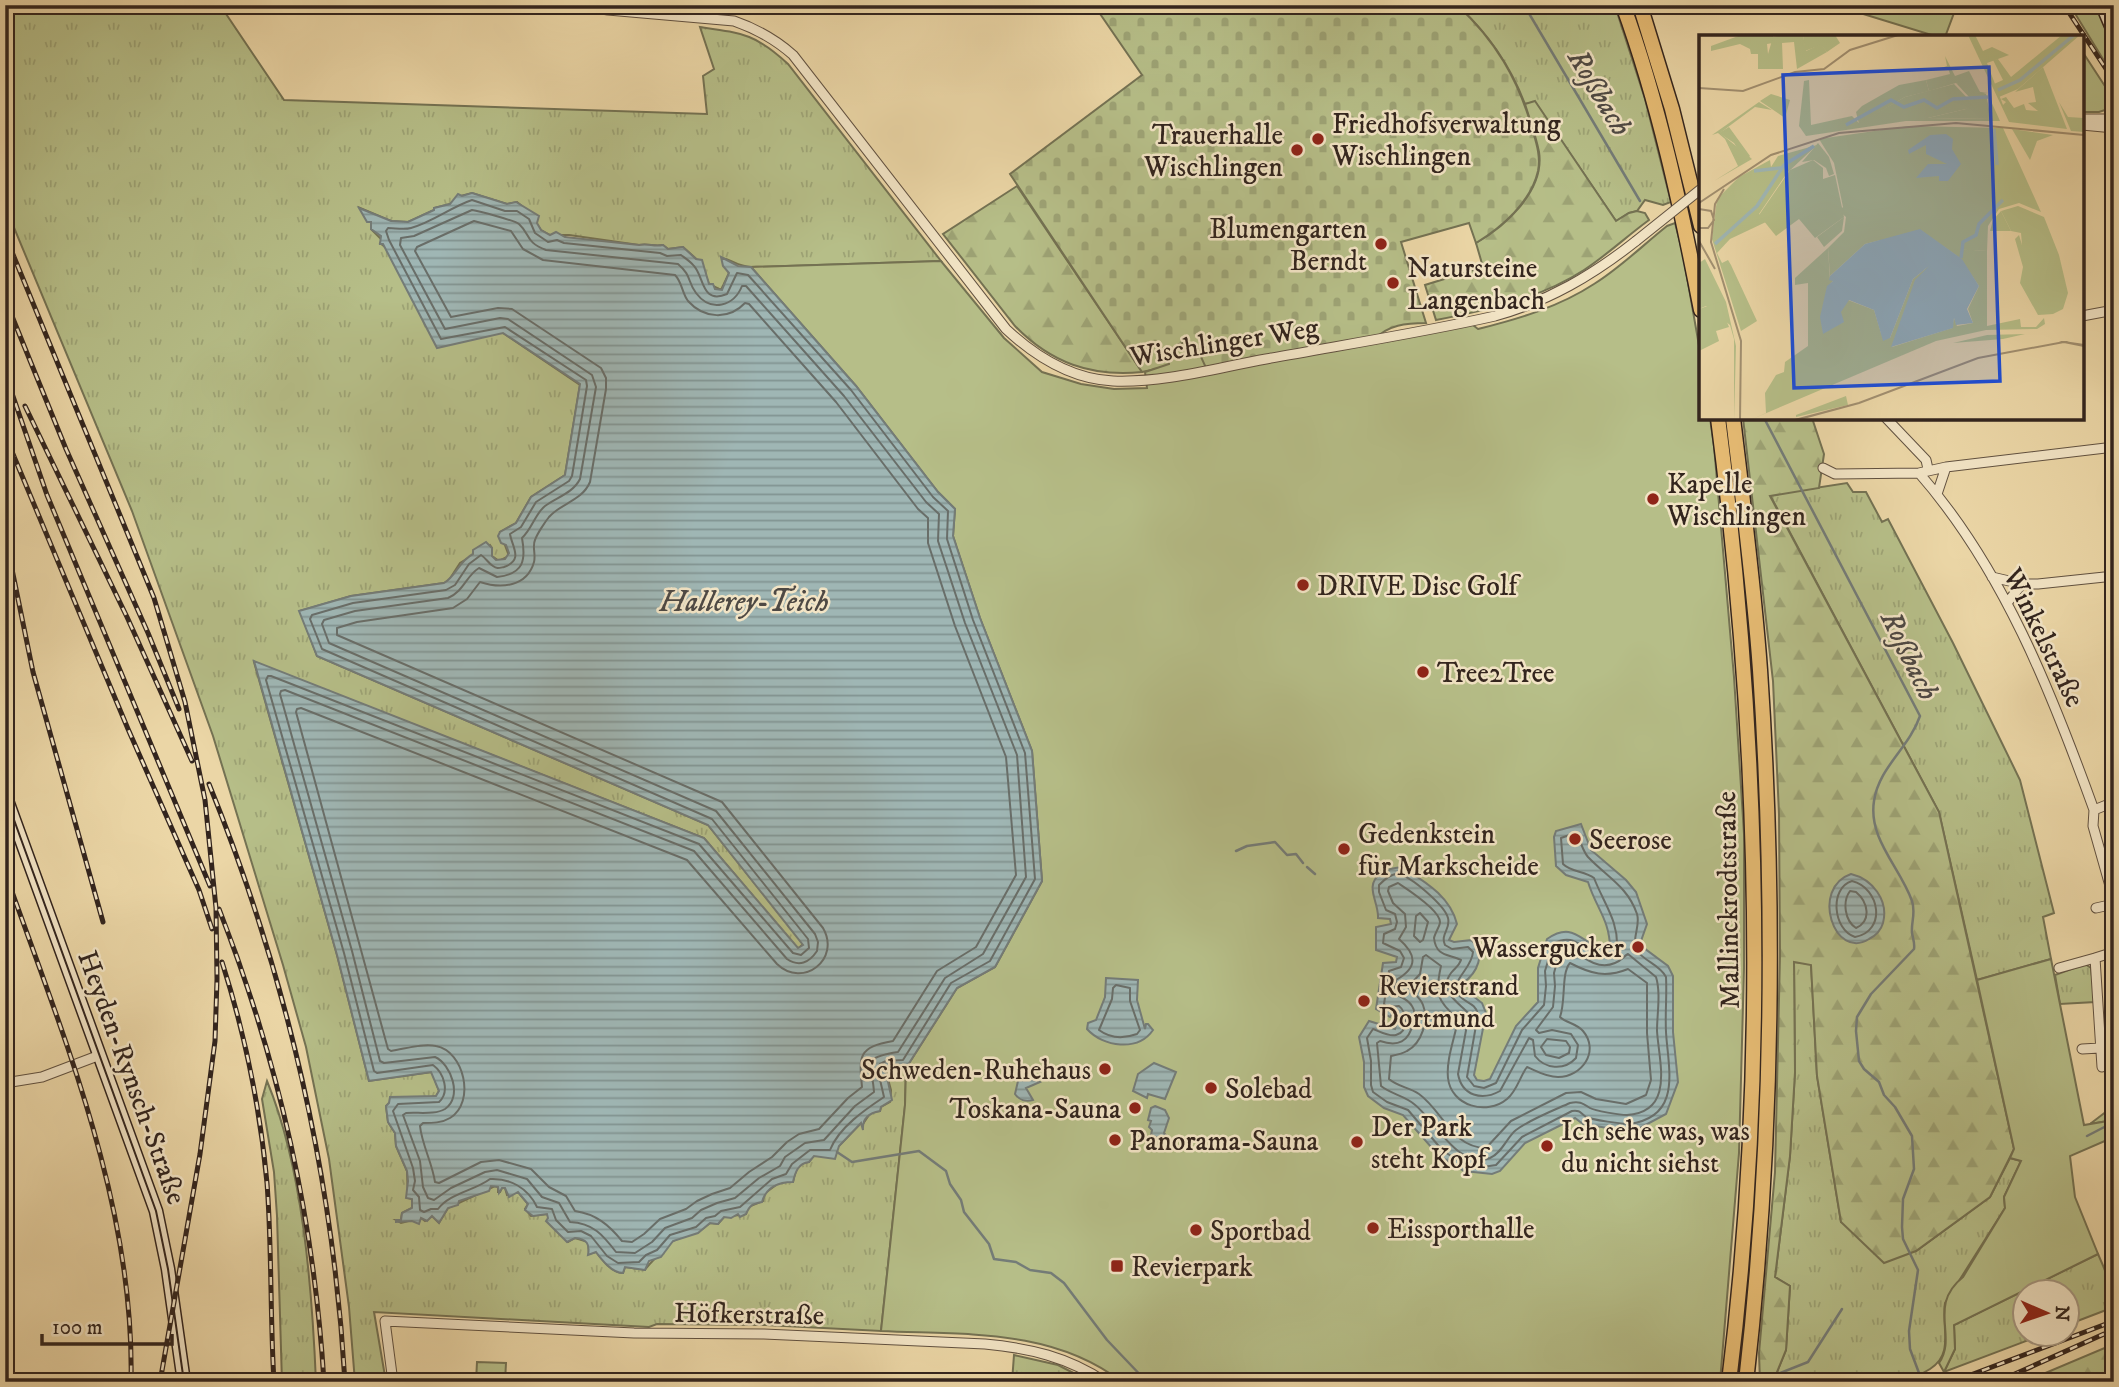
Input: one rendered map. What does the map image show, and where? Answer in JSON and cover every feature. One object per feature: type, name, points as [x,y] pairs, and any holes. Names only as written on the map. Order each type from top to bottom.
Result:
[{"type":"highway","points":[[1623,5],[1648,80],[1674,177],[1699,300]]},
{"type":"highway","points":[[1640,5],[1672,109],[1699,218]]},
{"type":"highway","name":"Mallinckrodtstraße","points":[[1718,420],[1731,520],[1743,677],[1752,834],[1755,968],[1749,1153],[1729,1382]]},
{"type":"highway","name":"Mallinckrodtstraße","points":[[1733,420],[1760,670],[1771,968],[1765,1156],[1746,1382]]},
{"type":"main road","points":[[2102,5],[2114,33]]},
{"type":"main road","name":"Heyden-Rynsch-Straße","points":[[5,795],[156,1211],[168,1269],[184,1382]]},
{"type":"street","name":"Wischlinger Weg","points":[[578,5],[608,10],[718,18],[754,28],[780,44],[793,55],[1006,329],[1046,362],[1082,375],[1112,381],[1171,377],[1496,316],[1523,308],[1589,276],[1699,191]]},
{"type":"street","points":[[2084,119],[2114,119]]},
{"type":"street","points":[[2084,125],[2114,128]]},
{"type":"street","points":[[2084,316],[2114,310]]},
{"type":"street","name":"Winkelstraße","points":[[1888,420],[1926,460],[1924,471],[2007,603],[2047,686],[2094,810],[2093,826],[2114,902],[2096,908]]},
{"type":"street","points":[[1823,468],[1835,474],[1924,471],[2114,447]]},
{"type":"street","points":[[1937,494],[1946,467]]},
{"type":"street","points":[[1992,577],[2022,584],[2114,576]]},
{"type":"street","points":[[2007,603],[2022,584]]},
{"type":"street","points":[[2094,810],[2114,802]]},
{"type":"street","points":[[2059,968],[2114,952]]},
{"type":"street","points":[[2095,958],[2102,1067]]},
{"type":"street","points":[[2082,1049],[2100,1048]]},
{"type":"street","points":[[5,1083],[41,1077],[100,1055]]},
{"type":"street","name":"Höfkerstraße","points":[[393,1382],[384,1321],[1014,1346],[1045,1353],[1078,1366],[1105,1382]]},
{"type":"green space","points":[[5,5],[220,5],[284,100],[707,114],[703,76],[714,69],[700,27],[738,33],[767,46],[788,64],[941,261],[751,267],[722,258],[729,273],[721,290],[709,284],[702,264],[683,247],[668,249],[663,245],[639,245],[569,235],[550,235],[541,230],[528,211],[517,202],[507,204],[472,193],[408,222],[391,221],[360,208],[371,222],[371,229],[382,240],[380,243],[503,333],[580,385],[565,475],[531,497],[516,523],[500,532],[509,556],[499,561],[492,556],[490,545],[460,563],[444,583],[351,596],[300,611],[317,656],[708,825],[803,944],[798,949],[704,838],[254,662],[337,955],[369,1081],[432,1072],[439,1091],[436,1096],[389,1103],[386,1106],[388,1122],[395,1133],[396,1146],[407,1171],[408,1198],[412,1199],[412,1208],[402,1213],[401,1220],[396,1220],[401,1223],[421,1218],[425,1221],[432,1216],[439,1223],[448,1208],[495,1186],[498,1187],[498,1192],[505,1188],[507,1195],[518,1192],[528,1204],[525,1209],[531,1216],[547,1214],[568,1242],[575,1238],[588,1242],[589,1254],[596,1252],[615,1271],[623,1273],[625,1267],[645,1270],[673,1241],[697,1232],[710,1223],[718,1224],[724,1217],[746,1214],[748,1207],[763,1201],[764,1194],[780,1182],[793,1182],[797,1169],[809,1162],[814,1155],[839,1146],[863,1124],[871,1112],[880,1111],[881,1107],[890,1102],[891,1090],[885,1068],[914,1056],[906,1068],[905,1105],[881,1331],[765,1325],[657,1324],[649,1327],[374,1312],[386,1382],[355,1382],[349,1307],[329,1159],[306,1047],[283,965],[213,736],[132,511],[5,206]]},
{"type":"green space","points":[[1094,5],[1457,5],[1494,46],[1520,93],[1538,149],[1539,165],[1534,182],[1514,213],[1476,243],[1469,223],[1401,242],[1426,323],[1398,326],[1375,339],[1207,370],[1170,350],[1169,364],[1142,372],[1010,174],[1142,75]]},
{"type":"green space","points":[[1457,5],[1612,5],[1614,10],[1616,9],[1645,99],[1671,202],[1663,205],[1645,200],[1637,211],[1616,221],[1535,102],[1525,104],[1505,63],[1488,38]]},
{"type":"green space","points":[[1834,5],[1957,5],[1946,35],[1932,35]]},
{"type":"green space","points":[[2102,5],[2114,33],[2114,77],[2071,7]]},
{"type":"green space","points":[[2084,54],[2114,100],[2114,107],[2099,112],[2084,112]]},
{"type":"green space","points":[[1535,101],[1616,221],[1637,211],[1645,213],[1649,220],[1592,264],[1549,289],[1494,307],[1436,320],[1425,285],[1483,267],[1476,243],[1499,227],[1521,206],[1536,180],[1539,152],[1525,104]]},
{"type":"green space","points":[[1017,186],[1142,372],[1089,369],[1073,365],[1043,350],[1015,326],[943,234]]},
{"type":"green space","points":[[1675,223],[1683,254],[1699,346],[1699,420],[1710,420],[1714,446],[1734,677],[1744,834],[1744,968],[1739,1153],[1720,1382],[1122,1382],[1095,1364],[1037,1343],[975,1335],[881,1331],[905,1105],[906,1068],[957,988],[995,967],[1042,881],[1032,751],[980,618],[953,536],[955,509],[938,492],[856,386],[751,267],[941,261],[1004,338],[1042,372],[1081,384],[1114,389],[1147,388],[1145,372],[1169,364],[1170,350],[1182,343],[1196,346],[1207,370],[1469,322],[1478,329],[1523,316],[1552,306],[1594,284],[1667,226]]},
{"type":"green space","points":[[1743,420],[1813,420],[1824,454],[1819,488],[1770,496],[1939,812],[2014,1149],[1990,1197],[1916,1251],[1884,1263],[1841,1222],[1817,1076],[1811,965],[1794,962],[1795,1072],[1790,1156],[1775,1277],[1790,1286],[1786,1350],[1773,1382],[1760,1382],[1759,1353],[1775,1172],[1780,955],[1779,814],[1773,681]]},
{"type":"green space","points":[[1847,483],[1853,492],[1866,492],[1882,522],[1888,519],[2020,780],[2054,913],[2043,917],[2051,959],[1977,980],[1939,812],[1770,495]]},
{"type":"green space","points":[[2051,959],[2084,1125],[2114,1120],[2114,1137],[2070,1156],[2075,1197],[2098,1254],[2049,1278],[2010,1278],[2010,1297],[1954,1325],[1955,1349],[1944,1372],[1939,1363],[1946,1342],[1947,1299],[2005,1208],[2004,1197],[2021,1161],[2010,1158],[2014,1149],[1977,980]]},
{"type":"green space","points":[[1794,962],[1811,964],[1817,1076],[1841,1222],[1916,1251],[1990,1197],[2010,1158],[2021,1161],[2004,1197],[2005,1208],[1945,1303],[1945,1347],[1938,1363],[1915,1376],[1898,1377],[1897,1382],[1831,1373],[1791,1382],[1773,1382],[1786,1350],[1790,1286],[1775,1277],[1790,1156],[1795,1072]]},
{"type":"green space","points":[[2085,964],[2091,968],[2095,1002],[2060,1004],[2055,975]]},
{"type":"green space","points":[[2109,1021],[2114,1021],[2114,1120],[2090,1124],[2107,1111],[2104,1028]]},
{"type":"green space","points":[[267,1081],[289,1152],[304,1229],[316,1382],[282,1382],[274,1172],[262,1099]]},
{"type":"green space","points":[[2098,1254],[2114,1291],[2114,1307],[2080,1320],[2080,1278],[2049,1278]]},
{"type":"green space","points":[[2010,1297],[2010,1347],[1944,1372],[1955,1349],[1954,1325]]},
{"type":"green space","points":[[2114,1344],[2114,1382],[2024,1382]]},
{"type":"green space","points":[[1014,1355],[1058,1365],[1091,1382],[1012,1382]]},
{"type":"green space","points":[[477,1362],[506,1363],[505,1382],[476,1382]]},
{"type":"green space","points":[[1831,1373],[1887,1382],[1791,1382]]},
{"type":"water","name":"Hallerey-Teich","points":[[472,193],[507,204],[516,202],[539,216],[537,223],[541,230],[550,235],[556,232],[565,237],[663,245],[668,249],[683,247],[696,259],[702,260],[709,284],[713,284],[715,289],[722,290],[729,273],[723,266],[721,257],[738,266],[751,267],[856,386],[938,492],[955,509],[953,536],[980,618],[1032,751],[1042,881],[995,967],[957,988],[906,1068],[885,1068],[892,1100],[881,1107],[880,1111],[867,1117],[863,1130],[861,1123],[839,1146],[835,1159],[814,1156],[800,1166],[793,1182],[773,1187],[762,1202],[752,1205],[746,1214],[740,1217],[738,1214],[731,1218],[724,1217],[718,1224],[710,1223],[698,1233],[673,1241],[661,1257],[649,1261],[645,1270],[625,1267],[623,1273],[615,1271],[596,1252],[588,1255],[589,1248],[585,1241],[575,1238],[567,1242],[546,1221],[547,1214],[533,1216],[525,1210],[528,1204],[518,1192],[509,1197],[505,1188],[499,1193],[498,1187],[491,1186],[489,1191],[459,1201],[458,1205],[448,1208],[439,1223],[432,1216],[427,1221],[421,1218],[419,1224],[412,1221],[396,1222],[401,1220],[402,1213],[412,1208],[412,1199],[406,1198],[407,1171],[396,1146],[395,1133],[388,1122],[386,1106],[390,1097],[436,1096],[439,1091],[431,1072],[369,1081],[337,955],[254,661],[704,838],[798,948],[803,945],[708,825],[317,656],[299,611],[351,596],[444,583],[464,560],[473,554],[473,550],[486,542],[492,548],[492,556],[496,560],[505,559],[509,553],[498,536],[500,532],[516,523],[531,497],[565,475],[580,384],[503,333],[437,348],[383,244],[380,244],[381,236],[371,229],[371,222],[367,222],[359,208],[391,221],[408,222],[434,208],[450,204],[458,194],[462,196]]},
{"type":"water","points":[[1581,824],[1591,850],[1636,892],[1647,924],[1641,941],[1644,948],[1668,966],[1673,976],[1673,1032],[1678,1082],[1666,1114],[1638,1129],[1629,1131],[1583,1124],[1575,1118],[1525,1143],[1500,1171],[1492,1174],[1464,1171],[1439,1156],[1403,1115],[1384,1108],[1368,1096],[1364,1087],[1364,1062],[1359,1037],[1369,1021],[1395,1029],[1399,1015],[1394,1011],[1390,1017],[1376,1009],[1383,963],[1396,962],[1397,957],[1376,950],[1376,927],[1391,924],[1390,919],[1378,918],[1373,884],[1383,872],[1402,867],[1436,891],[1449,905],[1457,924],[1449,940],[1471,940],[1476,945],[1478,963],[1463,983],[1464,989],[1482,1003],[1486,1013],[1474,1075],[1477,1080],[1484,1081],[1490,1079],[1516,1026],[1538,1002],[1538,968],[1547,939],[1557,933],[1573,933],[1600,948],[1610,949],[1605,922],[1588,882],[1566,875],[1556,866],[1556,831]]},
{"type":"water","points":[[1851,874],[1866,881],[1877,892],[1884,914],[1882,926],[1877,932],[1869,939],[1856,943],[1846,940],[1837,932],[1829,907],[1832,893],[1839,882]]},
{"type":"water","points":[[1106,978],[1138,980],[1137,1000],[1145,1029],[1148,1024],[1153,1030],[1139,1042],[1111,1043],[1087,1029],[1088,1023],[1096,1020],[1105,997]]},
{"type":"water","points":[[1154,1063],[1176,1072],[1165,1099],[1148,1094],[1147,1098],[1133,1091],[1138,1074]]},
{"type":"water","points":[[1024,1075],[1030,1075],[1040,1082],[1026,1088],[1033,1100],[1023,1100],[1015,1094],[1018,1081]]},
{"type":"water","points":[[1155,1106],[1165,1110],[1169,1118],[1164,1133],[1170,1140],[1168,1142],[1151,1135],[1151,1121],[1148,1120],[1151,1108]]},
{"type":"waterway","name":"Roßbach","points":[[1524,5],[1640,201]]},
{"type":"waterway","name":"Roßbach","points":[[1765,420],[1920,716],[1909,738],[1882,778],[1874,801],[1873,815],[1880,840],[1912,901],[1914,949],[1871,994],[1857,1017],[1856,1031],[1859,1061],[1879,1082],[1884,1095],[1895,1107],[1912,1136],[1914,1169],[1903,1199],[1902,1227],[1903,1239],[1918,1270],[1909,1331],[1910,1349],[1919,1373]]},
{"type":"waterway","points":[[1236,851],[1247,846],[1275,842],[1287,855],[1296,854],[1303,863]]},
{"type":"waterway","points":[[1307,867],[1315,874]]},
{"type":"waterway","points":[[2087,1136],[2114,1122]]},
{"type":"waterway","points":[[837,1152],[852,1162],[919,1151],[946,1171],[964,1212],[989,1244],[994,1259],[1016,1262],[1030,1270],[1051,1273],[1064,1283],[1107,1340],[1147,1382]]},
{"type":"waterway","points":[[1765,1379],[1808,1362],[1842,1309]]},
{"type":"tram line","points":[[5,795],[156,1211],[168,1269],[184,1382]]},
{"type":"railway","points":[[2064,5],[2084,35]]},
{"type":"railway","points":[[2084,35],[2114,81]]},
{"type":"railway","points":[[5,235],[154,598],[185,702],[205,800],[216,908],[215,1041],[200,1154],[160,1382]]},
{"type":"railway","points":[[5,299],[66,449],[179,709]]},
{"type":"railway","points":[[5,373],[47,495],[210,886]]},
{"type":"railway","points":[[25,406],[127,617],[192,761]]},
{"type":"railway","points":[[5,435],[128,729],[199,890],[212,929]]},
{"type":"railway","points":[[5,535],[33,672],[103,922]]},
{"type":"railway","points":[[209,784],[261,929],[301,1077],[330,1229],[345,1382]]},
{"type":"railway","points":[[5,872],[71,1059],[108,1186],[121,1251],[129,1316],[131,1382]]},
{"type":"railway","points":[[219,909],[259,1024],[290,1141],[312,1260],[324,1382]]},
{"type":"railway","points":[[222,962],[251,1071],[264,1155],[269,1208],[274,1382]]},
{"type":"railway","points":[[1952,1382],[2114,1321]]},
{"type":"railway","points":[[1997,1382],[2104,1334]]},
{"type":"place","name":"Friedhofsverwaltung Wischlingen","points":[[1318,139]]},
{"type":"place","name":"Trauerhalle Wischlingen","points":[[1297,150]]},
{"type":"place","name":"Blumengarten Berndt","points":[[1381,244]]},
{"type":"place","name":"Natursteine Langenbach","points":[[1393,283]]},
{"type":"place","name":"Kapelle Wischlingen","points":[[1653,499]]},
{"type":"place","name":"DRIVE Disc Golf","points":[[1303,585]]},
{"type":"place","name":"Tree2Tree","points":[[1423,672]]},
{"type":"place","name":"Seerose","points":[[1575,839]]},
{"type":"place","name":"Gedenkstein für Markscheide","points":[[1344,849]]},
{"type":"place","name":"Wassergucker","points":[[1638,947]]},
{"type":"place","name":"Revierstrand Dortmund","points":[[1364,1001]]},
{"type":"place","name":"Schweden-Ruhehaus","points":[[1105,1069]]},
{"type":"place","name":"Solebad","points":[[1211,1088]]},
{"type":"place","name":"Toskana-Sauna","points":[[1135,1108]]},
{"type":"place","name":"Panorama-Sauna","points":[[1115,1140]]},
{"type":"place","name":"Der Park steht Kopf","points":[[1357,1142]]},
{"type":"place","name":"Ich sehe was, was du nicht siehst","points":[[1547,1146]]},
{"type":"place","name":"Eissporthalle","points":[[1373,1228]]},
{"type":"place","name":"Sportbad","points":[[1196,1230]]},
{"type":"place","name":"Revierpark","points":[[1117,1266]]}]
